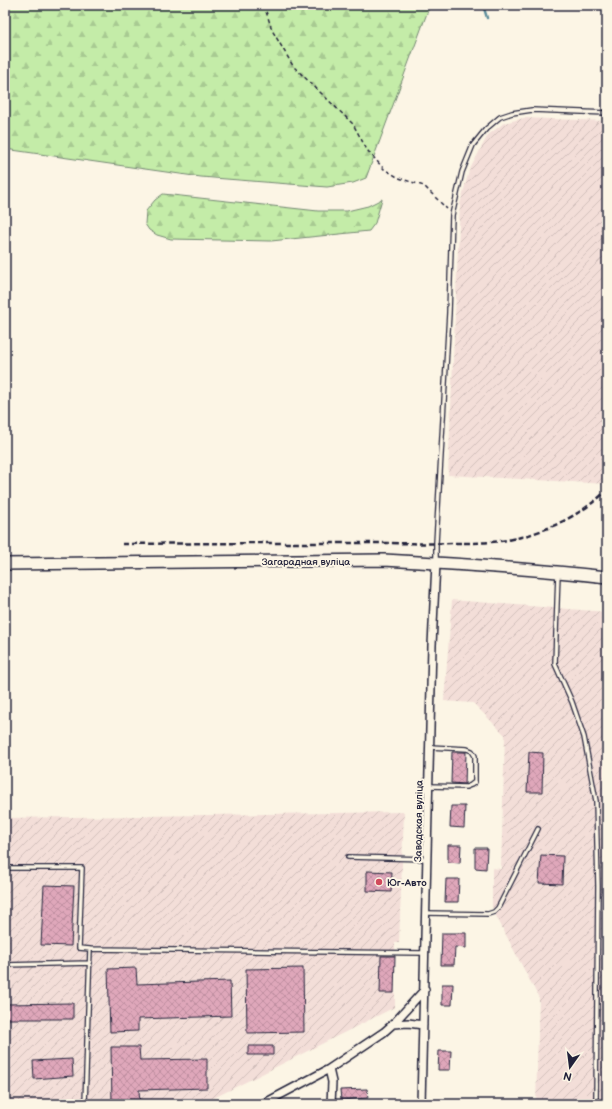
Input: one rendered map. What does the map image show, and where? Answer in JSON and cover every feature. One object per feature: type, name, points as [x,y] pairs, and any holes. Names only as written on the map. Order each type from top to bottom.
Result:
[{"type":"main road","name":"Загарадная вуліца","points":[[5,564],[376,560],[436,563],[607,577]]},
{"type":"street","name":"Заводская вуліца","points":[[421,1104],[425,990],[428,786],[436,563]]},
{"type":"street","points":[[263,1104],[329,1069],[384,1032],[425,990]]},
{"type":"street","points":[[393,1024],[408,1023],[423,1025]]},
{"type":"street","points":[[329,1069],[332,1082],[331,1104]]},
{"type":"lane","points":[[436,563],[449,313],[452,215],[462,172],[473,144],[486,129],[500,117],[512,113],[532,110],[607,113]]},
{"type":"lane","points":[[558,572],[555,664],[572,702],[584,737],[596,801],[598,886],[596,1101]]},
{"type":"lane","points":[[428,786],[466,787],[475,782],[474,756],[472,751],[430,747]]},
{"type":"lane","points":[[426,913],[488,914],[494,912],[498,908],[538,829]]},
{"type":"lane","points":[[348,857],[427,859]]},
{"type":"lane","points":[[5,868],[82,868],[79,948],[90,950],[425,953]]},
{"type":"lane","points":[[85,1104],[90,950]]},
{"type":"lane","points":[[5,965],[90,963]]},
{"type":"path","points":[[264,5],[272,30],[293,66],[353,124],[367,150],[384,169],[399,178],[424,186],[452,215]]},
{"type":"shaded area","points":[[524,118],[607,121],[607,484],[448,475],[460,204],[469,171],[488,135],[504,123]]},
{"type":"shaded area","points":[[452,600],[607,612],[607,1104],[536,1104],[539,998],[492,906],[492,868],[501,869],[505,735],[473,703],[444,701]]},
{"type":"shaded area","points":[[404,812],[399,943],[395,943],[395,1007],[202,1104],[5,1104],[5,818]]},
{"type":"green space","points":[[5,5],[430,5],[366,178],[353,183],[327,187],[201,177],[5,149]]},
{"type":"green space","points":[[163,194],[318,211],[347,211],[368,206],[382,199],[375,223],[369,231],[271,241],[171,239],[157,235],[149,230],[145,224],[146,211],[155,200]]},
{"type":"building","points":[[452,752],[466,752],[465,784],[451,783]]},
{"type":"building","points":[[529,752],[543,753],[542,792],[527,792]]},
{"type":"building","points":[[451,806],[465,806],[464,828],[450,827]]},
{"type":"building","points":[[448,845],[461,845],[460,863],[448,862]]},
{"type":"building","points":[[475,848],[487,848],[486,869],[475,868]]},
{"type":"building","points":[[541,855],[563,856],[562,884],[539,883]]},
{"type":"building","name":"Юг-Авто","points":[[367,871],[392,872],[391,892],[367,891]]},
{"type":"building","points":[[446,879],[459,879],[458,902],[445,902]]},
{"type":"building","points":[[44,885],[74,886],[71,946],[41,945]]},
{"type":"building","points":[[442,933],[466,933],[466,948],[455,947],[454,965],[441,965]]},
{"type":"building","points":[[381,956],[395,956],[394,993],[380,993]]},
{"type":"building","points":[[136,968],[137,984],[230,981],[231,1016],[138,1019],[138,1031],[110,1032],[108,969]]},
{"type":"building","points":[[303,968],[304,1032],[247,1033],[246,969]]},
{"type":"building","points":[[442,984],[453,984],[452,1005],[442,1005]]},
{"type":"building","points":[[73,1003],[73,1019],[5,1019],[5,1004]]},
{"type":"building","points":[[248,1046],[273,1046],[273,1055],[248,1055]]},
{"type":"building","points":[[111,1047],[139,1047],[140,1060],[207,1059],[207,1088],[139,1090],[140,1103],[112,1104]]},
{"type":"building","points":[[439,1051],[451,1051],[450,1070],[438,1070]]},
{"type":"building","points":[[72,1059],[73,1076],[34,1079],[33,1061]]},
{"type":"building","points":[[367,1089],[368,1098],[341,1100],[340,1090]]},
{"type":"waterway","points":[[483,5],[487,18]]},
{"type":"railway","points":[[122,544],[496,542],[533,534],[556,525],[578,513],[607,490]]},
{"type":"railway","points":[[604,1104],[607,944]]},
{"type":"place","name":"Юг-Авто","points":[[379,882]]}]
